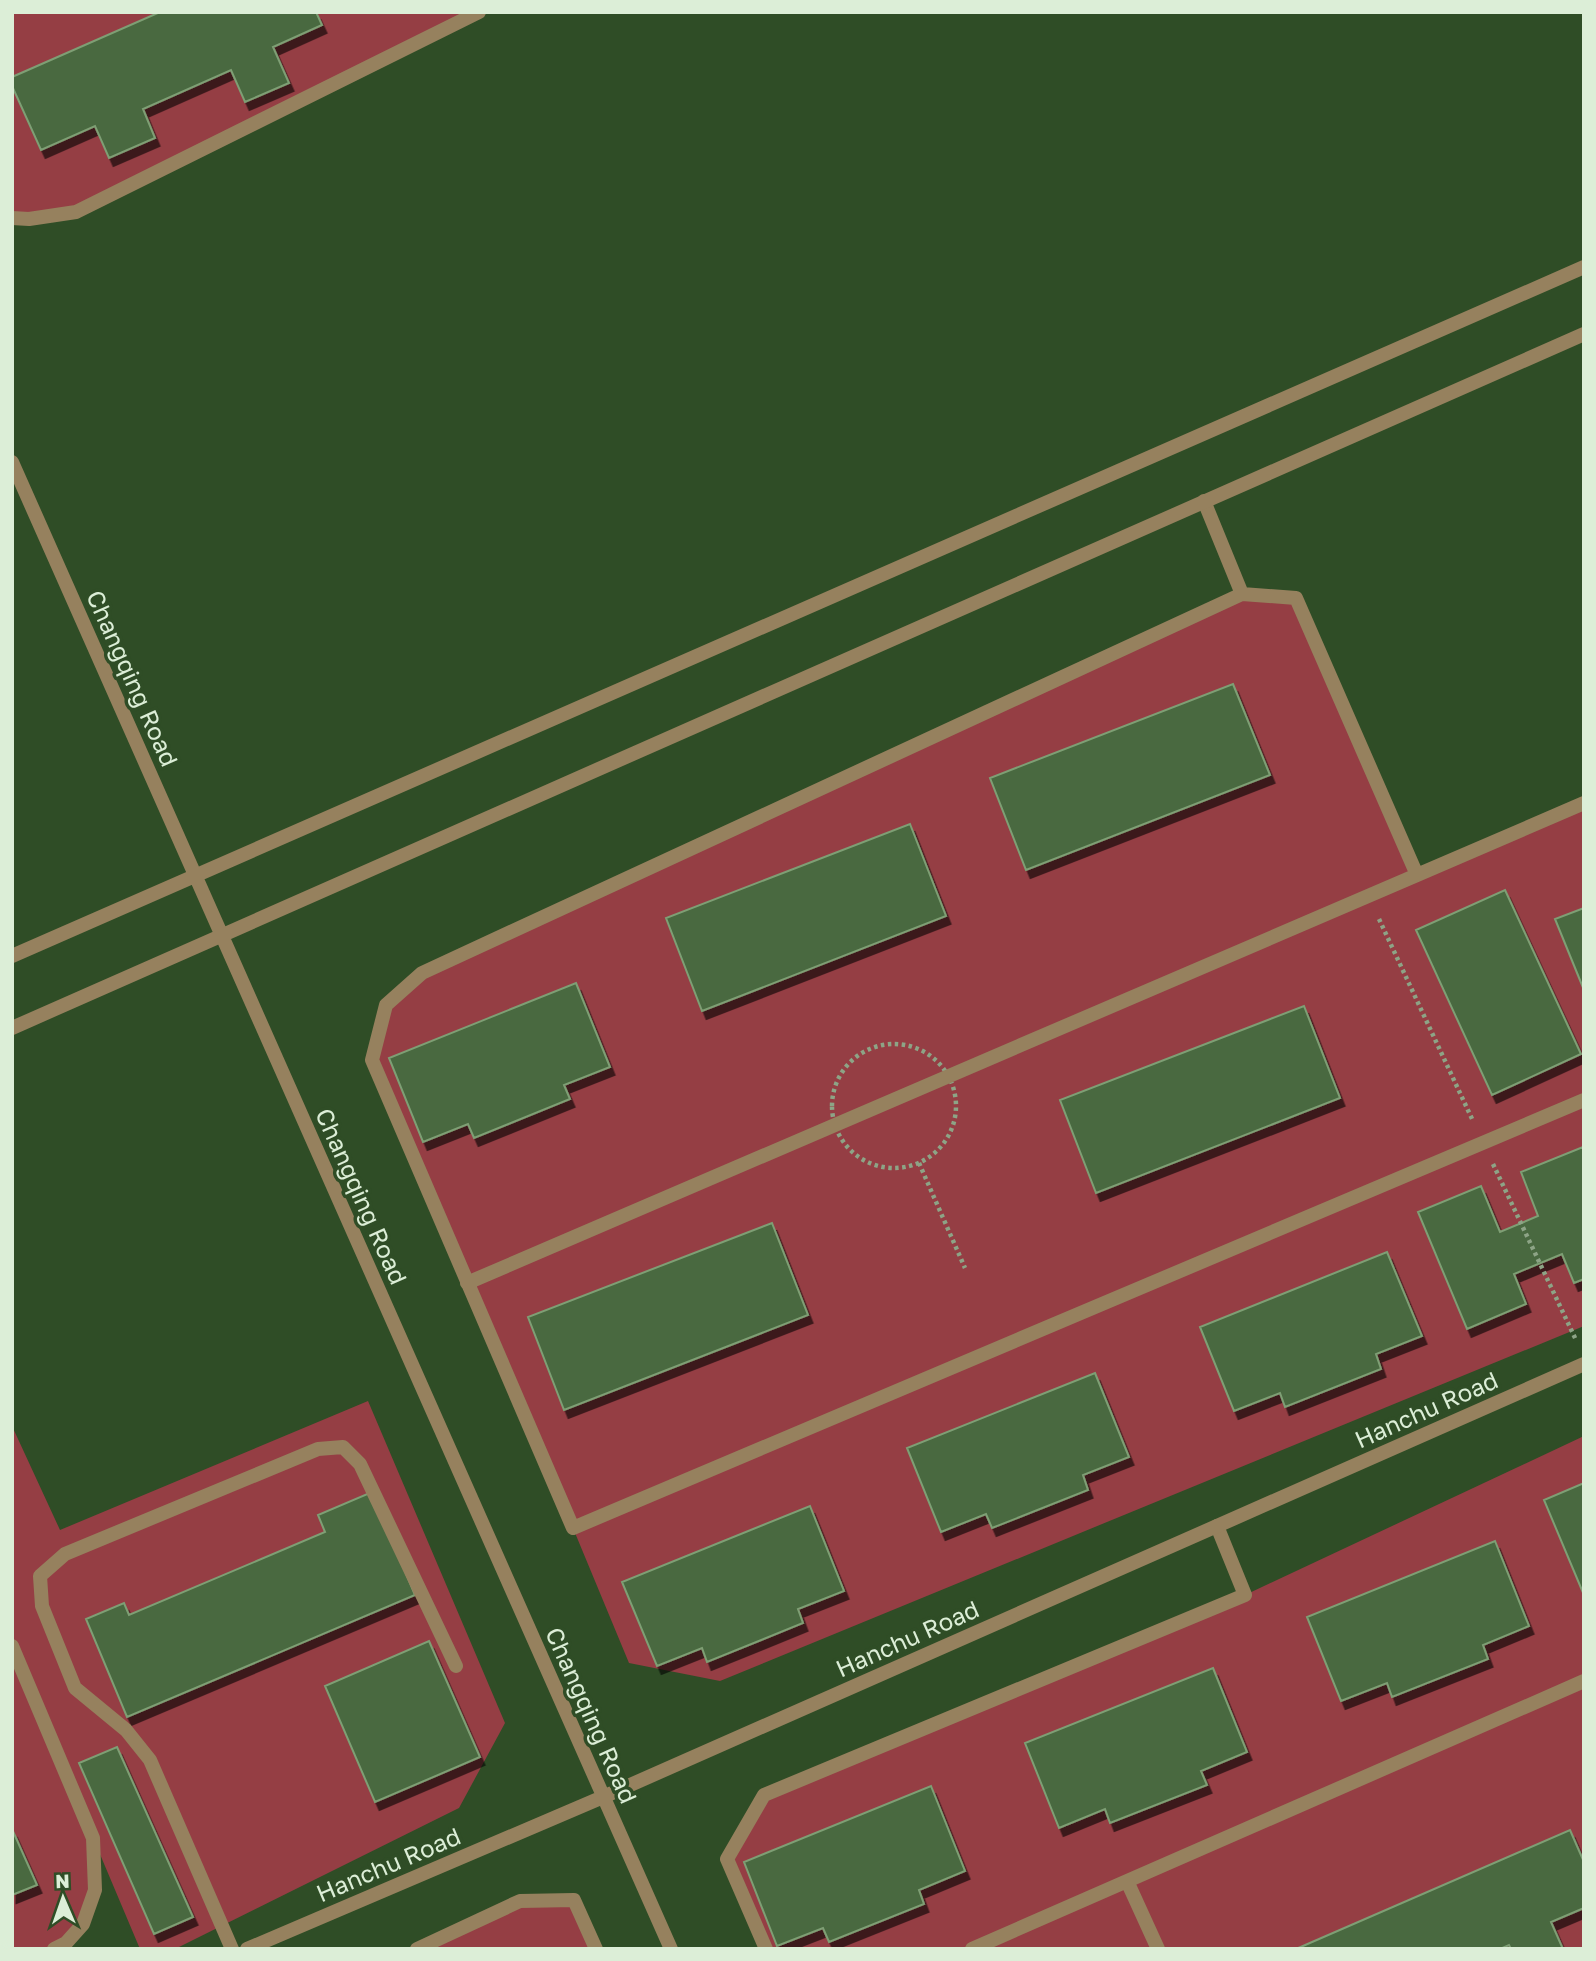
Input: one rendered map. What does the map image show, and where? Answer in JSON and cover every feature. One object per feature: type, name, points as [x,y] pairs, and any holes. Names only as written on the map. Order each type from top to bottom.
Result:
[{"type":"street","points":[[12,218],[29,219],[76,212],[479,12]]},
{"type":"street","points":[[12,957],[1584,267]]},
{"type":"street","points":[[12,1028],[1584,334]]},
{"type":"street","name":"Changqing Road","points":[[12,462],[671,1949]]},
{"type":"street","points":[[1204,501],[1242,594]]},
{"type":"street","points":[[1417,875],[1296,598],[1242,594],[422,973],[386,1005],[372,1060],[573,1528],[1584,1100]]},
{"type":"street","points":[[467,1283],[1584,803]]},
{"type":"street","name":"Hanchu Road","points":[[247,1949],[603,1797],[1584,1364]]},
{"type":"street","points":[[232,1949],[150,1760],[126,1730],[75,1688],[42,1606],[40,1576],[65,1554],[318,1449],[343,1447],[360,1464],[456,1666]]},
{"type":"street","points":[[766,1949],[727,1859],[764,1795],[1245,1595],[1217,1526]]},
{"type":"street","points":[[12,1646],[93,1838],[95,1890],[83,1924],[66,1944],[54,1949]]},
{"type":"street","points":[[972,1949],[1584,1681]]},
{"type":"street","points":[[1127,1881],[1158,1949]]},
{"type":"street","points":[[416,1949],[520,1900],[574,1900],[596,1949]]},
{"type":"path","points":[[919,1163],[965,1268]]},
{"type":"shaded area","points":[[12,12],[479,12],[76,212],[12,218]]},
{"type":"shaded area","points":[[1242,594],[1296,598],[1417,875],[1584,803],[1584,1326],[720,1681],[629,1663],[372,1060],[386,1005],[422,973]]},
{"type":"shaded area","points":[[368,1401],[505,1723],[459,1808],[175,1949],[140,1949],[94,1840],[95,1890],[83,1924],[54,1949],[12,1949],[12,1426],[60,1530]]},
{"type":"shaded area","points":[[1584,1436],[1584,1949],[766,1949],[727,1859],[764,1795],[1245,1595]]},
{"type":"shaded area","points":[[574,1900],[596,1949],[417,1949],[520,1901]]},
{"type":"building","points":[[160,12],[316,12],[322,25],[273,47],[289,83],[245,102],[231,70],[143,109],[155,138],[109,158],[95,126],[41,150],[12,86],[12,77]]},
{"type":"building","points":[[1233,684],[1270,775],[1026,870],[990,778]]},
{"type":"building","points":[[910,824],[946,916],[702,1011],[666,918]]},
{"type":"building","points":[[1505,890],[1581,1054],[1492,1095],[1416,930]]},
{"type":"building","points":[[1584,908],[1584,990],[1555,919]]},
{"type":"building","points":[[576,983],[610,1067],[564,1085],[570,1099],[474,1138],[468,1124],[423,1142],[389,1058]]},
{"type":"building","points":[[1304,1006],[1340,1098],[1096,1193],[1060,1100]]},
{"type":"building","points":[[1583,1147],[1584,1279],[1574,1283],[1562,1254],[1514,1274],[1526,1304],[1467,1329],[1418,1212],[1481,1186],[1500,1232],[1538,1216],[1521,1172]]},
{"type":"building","points":[[772,1223],[808,1315],[564,1410],[528,1317]]},
{"type":"building","points":[[1387,1252],[1422,1336],[1376,1354],[1381,1369],[1285,1407],[1280,1393],[1234,1411],[1200,1327]]},
{"type":"building","points":[[1095,1373],[1129,1457],[1083,1475],[1088,1490],[992,1528],[986,1514],[941,1532],[907,1448]]},
{"type":"building","points":[[1584,1483],[1584,1595],[1544,1500]]},
{"type":"building","points":[[372,1492],[415,1595],[127,1717],[86,1619],[124,1603],[129,1615],[325,1532],[318,1515]]},
{"type":"building","points":[[810,1506],[844,1591],[798,1609],[803,1623],[707,1662],[702,1648],[657,1666],[622,1582]]},
{"type":"building","points":[[1495,1541],[1529,1626],[1483,1645],[1488,1659],[1392,1697],[1387,1683],[1341,1701],[1307,1617]]},
{"type":"building","points":[[429,1641],[480,1757],[375,1802],[325,1686]]},
{"type":"building","points":[[1213,1668],[1247,1752],[1201,1771],[1207,1785],[1110,1823],[1105,1809],[1059,1828],[1025,1743]]},
{"type":"building","points":[[117,1747],[193,1917],[154,1934],[79,1763]]},
{"type":"building","points":[[931,1786],[965,1871],[919,1890],[924,1904],[829,1942],[823,1928],[777,1946],[744,1862]]},
{"type":"building","points":[[12,1829],[37,1885],[12,1895]]},
{"type":"building","points":[[1570,1830],[1584,1862],[1584,1908],[1551,1922],[1563,1949],[1511,1949],[1509,1945],[1500,1949],[1296,1949]]}]
